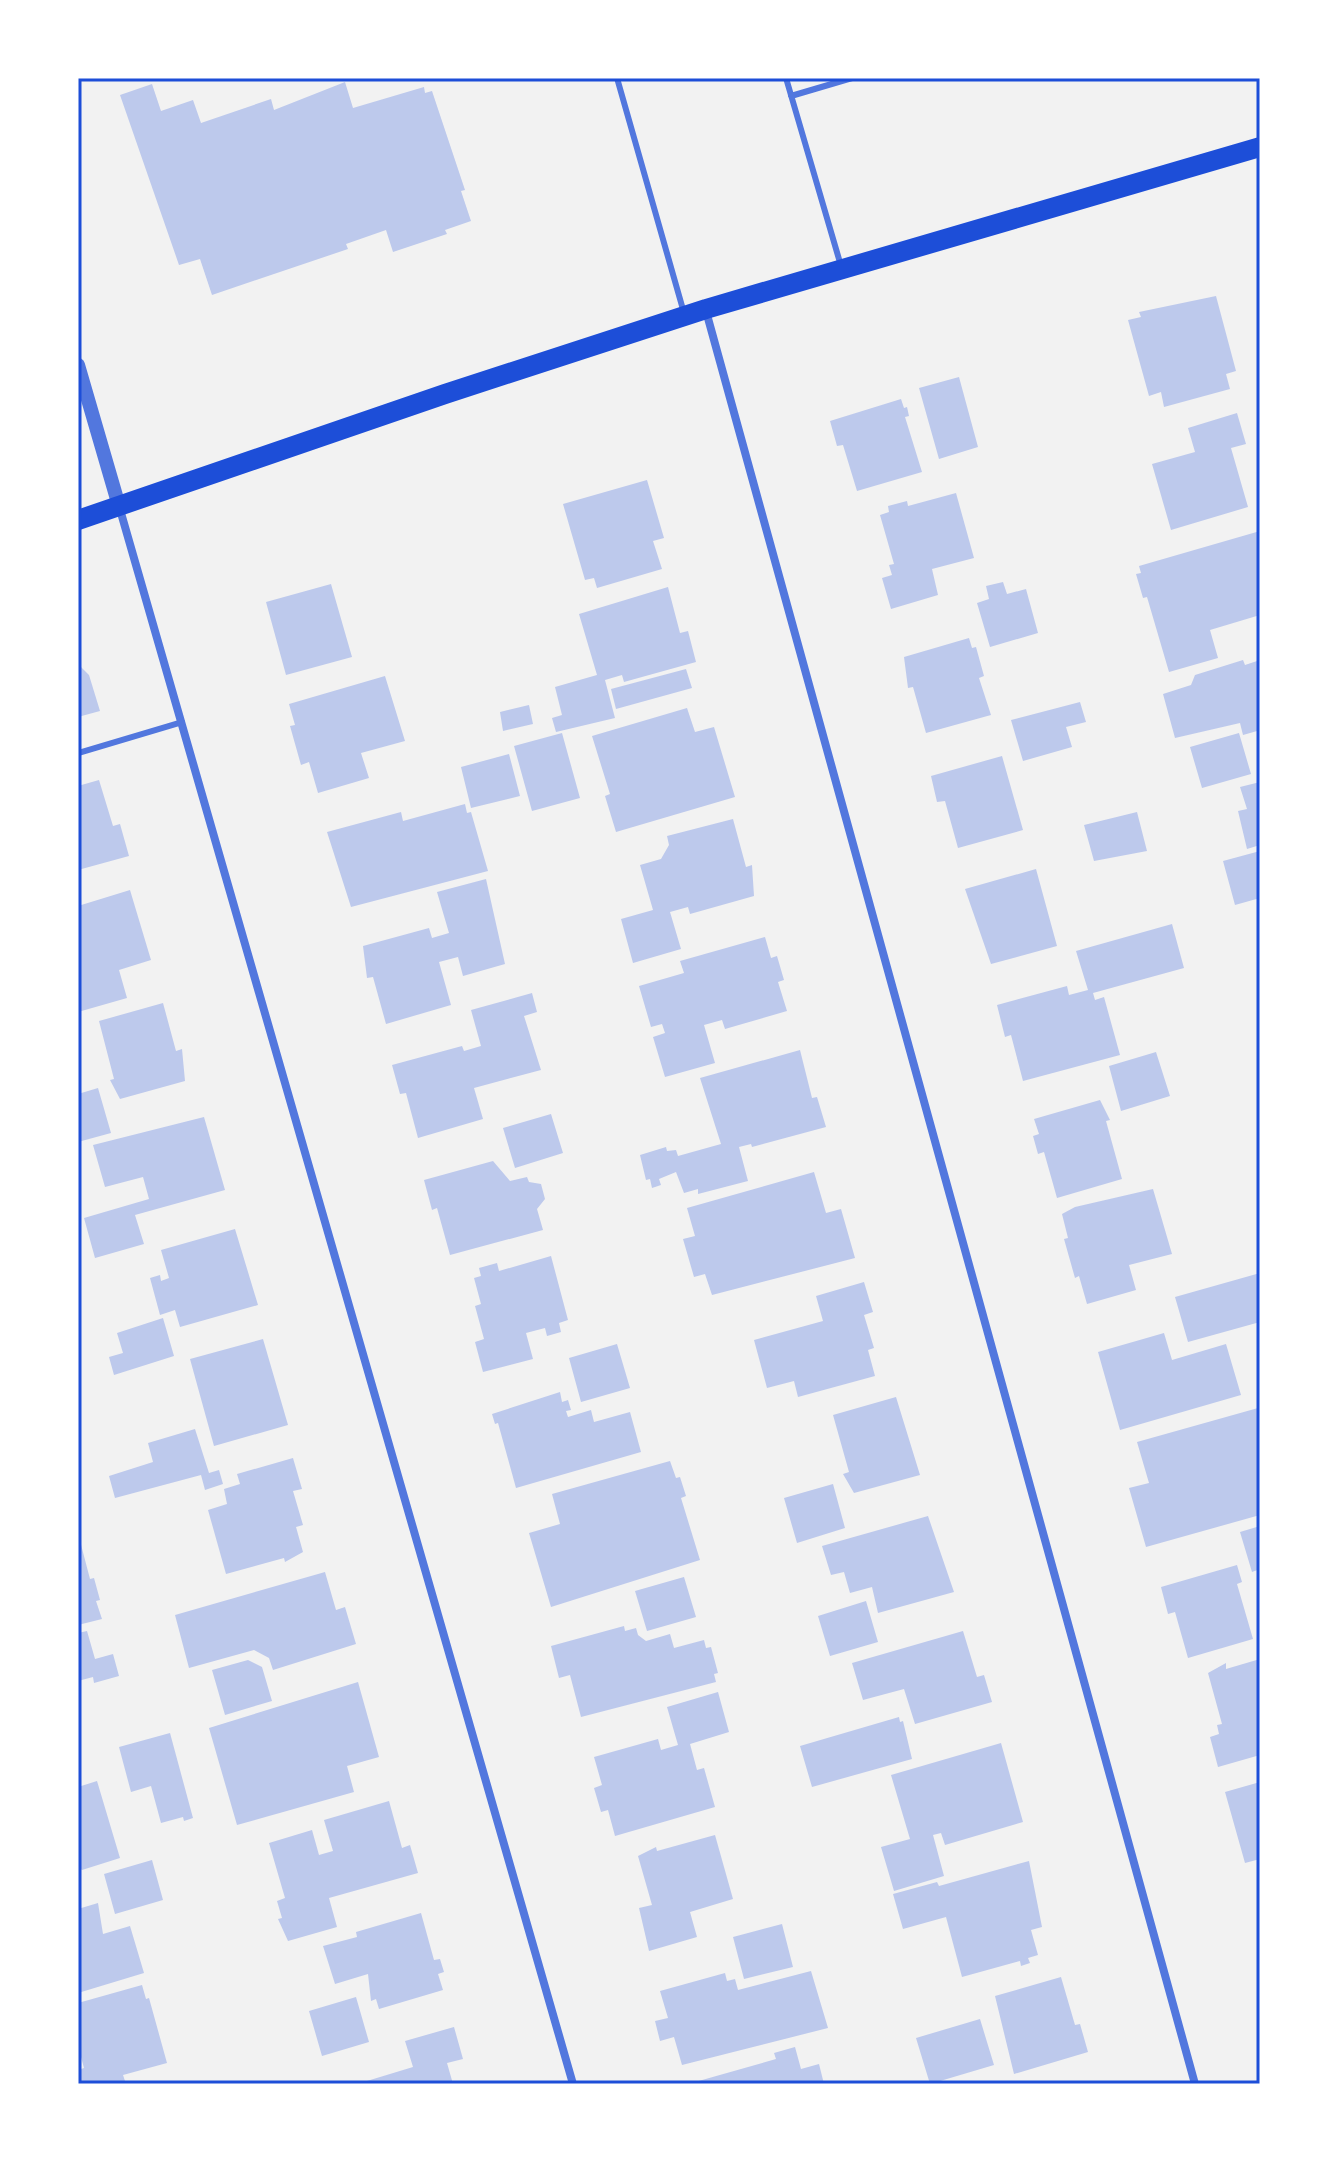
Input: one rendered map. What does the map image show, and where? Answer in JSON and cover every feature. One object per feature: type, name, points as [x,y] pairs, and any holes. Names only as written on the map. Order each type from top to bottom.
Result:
[{"type":"main road","points":[[78,520],[685,315],[1260,147]]},
{"type":"street","points":[[706,309],[1195,2084]]},
{"type":"street","points":[[78,365],[573,2084]]},
{"type":"lane","points":[[617,78],[685,315]]},
{"type":"lane","points":[[786,78],[842,269]]},
{"type":"lane","points":[[791,96],[852,78]]},
{"type":"lane","points":[[78,753],[182,722]]},
{"type":"building","points":[[345,82],[353,108],[424,87],[425,93],[432,91],[465,190],[461,191],[471,221],[445,230],[447,234],[393,252],[386,230],[346,244],[348,249],[212,295],[200,259],[179,265],[120,95],[152,84],[161,111],[193,100],[201,123],[271,99],[274,110]]},
{"type":"building","points":[[1216,296],[1236,371],[1226,374],[1230,389],[1164,407],[1161,392],[1149,396],[1128,320],[1141,317],[1139,312]]},
{"type":"building","points":[[959,377],[978,447],[939,459],[919,388]]},
{"type":"building","points":[[901,399],[904,408],[907,407],[909,416],[905,417],[922,472],[857,491],[843,445],[837,446],[830,421]]},
{"type":"building","points":[[1237,413],[1246,444],[1231,448],[1248,507],[1171,530],[1152,464],[1195,452],[1188,428]]},
{"type":"building","points":[[647,480],[664,538],[653,541],[662,569],[597,588],[594,578],[585,580],[563,504]]},
{"type":"building","points":[[956,493],[974,558],[932,569],[938,595],[891,609],[882,578],[892,575],[889,565],[894,564],[880,515],[889,512],[888,506],[907,501],[908,506]]},
{"type":"building","points":[[1260,531],[1260,615],[1210,630],[1218,658],[1169,672],[1147,597],[1143,598],[1136,574],[1141,573],[1139,566]]},
{"type":"building","points":[[1003,582],[1007,594],[1026,589],[1038,633],[990,647],[977,603],[989,599],[986,586]]},
{"type":"building","points":[[331,584],[352,657],[286,675],[266,602]]},
{"type":"building","points":[[668,587],[680,633],[688,631],[696,662],[624,682],[622,675],[605,680],[615,718],[556,732],[552,718],[562,715],[555,687],[597,675],[579,614]]},
{"type":"building","points":[[969,638],[972,648],[976,647],[984,676],[979,678],[991,715],[926,733],[913,687],[908,688],[904,657]]},
{"type":"building","points":[[1243,660],[1245,665],[1260,660],[1260,739],[1257,731],[1243,735],[1240,723],[1175,738],[1163,694],[1191,685],[1195,675]]},
{"type":"building","points":[[78,664],[89,675],[100,711],[78,717]]},
{"type":"building","points":[[686,669],[692,688],[616,709],[611,689]]},
{"type":"building","points":[[385,676],[405,741],[361,753],[369,778],[318,793],[309,762],[301,765],[290,726],[295,725],[289,704]]},
{"type":"building","points":[[1080,702],[1086,722],[1066,727],[1072,747],[1023,761],[1011,720]]},
{"type":"building","points":[[529,705],[533,724],[503,731],[500,712]]},
{"type":"building","points":[[687,708],[695,732],[714,727],[735,797],[616,832],[605,796],[610,794],[592,736]]},
{"type":"building","points":[[562,733],[580,798],[532,811],[514,746]]},
{"type":"building","points":[[1239,733],[1251,774],[1202,788],[1190,747]]},
{"type":"building","points":[[509,754],[520,796],[471,808],[461,767]]},
{"type":"building","points":[[1002,756],[1023,830],[958,848],[945,801],[937,802],[931,776]]},
{"type":"building","points":[[99,780],[113,826],[120,824],[129,856],[78,870],[78,786]]},
{"type":"building","points":[[1260,782],[1260,845],[1247,849],[1238,811],[1247,809],[1240,787]]},
{"type":"building","points":[[465,804],[467,813],[471,812],[488,871],[351,907],[327,832],[401,812],[403,821]]},
{"type":"building","points":[[1137,812],[1147,851],[1094,861],[1084,825]]},
{"type":"building","points":[[733,819],[746,867],[752,865],[754,896],[690,914],[688,907],[670,912],[681,949],[633,963],[621,919],[653,910],[640,865],[661,859],[669,845],[667,836]]},
{"type":"building","points":[[1260,851],[1260,898],[1235,905],[1223,861]]},
{"type":"building","points":[[1036,869],[1057,946],[991,964],[965,889]]},
{"type":"building","points":[[486,879],[505,964],[463,976],[458,957],[439,962],[451,1005],[386,1024],[373,977],[367,978],[363,946],[429,928],[432,938],[449,933],[437,892]]},
{"type":"building","points":[[130,890],[151,960],[119,970],[127,998],[78,1012],[78,906]]},
{"type":"building","points":[[1172,924],[1184,968],[1093,993],[1095,1000],[1104,997],[1120,1055],[1023,1081],[1011,1035],[1005,1037],[997,1005],[1067,986],[1069,995],[1088,990],[1076,951]]},
{"type":"building","points":[[765,937],[771,958],[777,956],[784,980],[778,982],[787,1011],[725,1029],[722,1020],[704,1025],[715,1063],[665,1077],[653,1037],[665,1033],[662,1024],[651,1027],[639,986],[684,973],[680,961]]},
{"type":"building","points":[[532,993],[537,1012],[524,1016],[541,1070],[474,1088],[483,1119],[418,1138],[406,1093],[400,1094],[392,1065],[462,1046],[464,1051],[481,1046],[471,1010]]},
{"type":"building","points":[[163,1003],[176,1051],[182,1049],[185,1081],[120,1099],[110,1080],[114,1079],[99,1021]]},
{"type":"building","points":[[800,1050],[812,1098],[817,1097],[826,1127],[752,1147],[751,1144],[739,1147],[748,1181],[698,1194],[698,1189],[684,1193],[676,1172],[659,1179],[661,1185],[652,1188],[650,1179],[646,1180],[640,1155],[666,1147],[667,1151],[676,1150],[678,1156],[721,1144],[700,1078]]},
{"type":"building","points":[[1156,1052],[1170,1096],[1121,1111],[1109,1066]]},
{"type":"building","points":[[98,1088],[111,1133],[78,1142],[78,1094]]},
{"type":"building","points":[[1100,1100],[1110,1120],[1106,1121],[1122,1179],[1057,1198],[1044,1152],[1038,1154],[1033,1136],[1039,1134],[1034,1119]]},
{"type":"building","points":[[551,1114],[563,1153],[515,1168],[503,1128]]},
{"type":"building","points":[[204,1117],[225,1190],[135,1215],[144,1244],[95,1258],[84,1218],[149,1199],[143,1177],[105,1187],[93,1145]]},
{"type":"building","points":[[493,1161],[510,1181],[527,1177],[529,1182],[541,1184],[545,1199],[537,1209],[543,1230],[450,1255],[437,1208],[432,1210],[424,1180]]},
{"type":"building","points":[[814,1172],[826,1213],[841,1209],[855,1258],[712,1295],[705,1274],[694,1277],[683,1239],[695,1236],[687,1208]]},
{"type":"building","points":[[1153,1189],[1172,1254],[1129,1265],[1136,1290],[1087,1304],[1079,1276],[1075,1278],[1064,1239],[1068,1238],[1062,1214],[1075,1207]]},
{"type":"building","points":[[235,1229],[258,1305],[180,1327],[175,1310],[160,1315],[150,1278],[160,1275],[161,1281],[169,1278],[161,1250]]},
{"type":"building","points":[[551,1256],[568,1320],[559,1323],[561,1332],[547,1336],[545,1328],[526,1333],[533,1359],[483,1372],[475,1342],[484,1339],[475,1306],[481,1304],[474,1278],[481,1276],[479,1268],[497,1263],[499,1271]]},
{"type":"building","points":[[1260,1273],[1260,1322],[1188,1342],[1175,1297]]},
{"type":"building","points":[[864,1282],[873,1312],[864,1315],[874,1348],[868,1350],[875,1376],[798,1397],[794,1381],[767,1388],[754,1340],[823,1321],[816,1296]]},
{"type":"building","points":[[163,1318],[174,1356],[114,1375],[109,1357],[123,1353],[117,1333]]},
{"type":"building","points":[[1164,1333],[1172,1360],[1226,1344],[1241,1395],[1120,1430],[1098,1352]]},
{"type":"building","points":[[263,1339],[288,1425],[214,1446],[190,1359]]},
{"type":"building","points":[[617,1344],[630,1388],[581,1402],[569,1358]]},
{"type":"building","points":[[560,1392],[562,1402],[568,1400],[571,1410],[566,1411],[568,1417],[591,1410],[594,1422],[630,1412],[641,1452],[516,1488],[498,1423],[495,1424],[492,1414]]},
{"type":"building","points":[[896,1397],[920,1475],[854,1493],[843,1474],[849,1472],[833,1415]]},
{"type":"building","points":[[1258,1408],[1260,1515],[1146,1547],[1129,1488],[1149,1483],[1137,1442]]},
{"type":"building","points":[[195,1429],[209,1473],[219,1470],[223,1484],[205,1490],[201,1475],[115,1498],[109,1476],[153,1462],[148,1443]]},
{"type":"building","points":[[293,1458],[302,1489],[293,1491],[303,1525],[296,1527],[303,1552],[285,1562],[284,1558],[226,1574],[208,1510],[227,1504],[224,1489],[240,1484],[237,1474]]},
{"type":"building","points":[[670,1461],[676,1478],[680,1477],[686,1496],[681,1498],[700,1560],[551,1607],[529,1533],[560,1524],[552,1494]]},
{"type":"building","points":[[833,1484],[845,1528],[797,1543],[784,1498]]},
{"type":"building","points":[[928,1516],[954,1592],[878,1613],[872,1587],[850,1593],[844,1572],[831,1575],[822,1546]]},
{"type":"building","points":[[1260,1526],[1260,1569],[1252,1572],[1240,1532]]},
{"type":"building","points":[[79,1537],[90,1579],[94,1578],[100,1600],[96,1601],[102,1619],[78,1625]]},
{"type":"building","points":[[1237,1565],[1242,1582],[1237,1584],[1253,1639],[1188,1658],[1175,1612],[1168,1614],[1161,1587]]},
{"type":"building","points":[[325,1572],[336,1610],[345,1607],[356,1644],[273,1670],[269,1658],[254,1650],[189,1668],[175,1615]]},
{"type":"building","points":[[684,1577],[696,1617],[647,1631],[635,1591]]},
{"type":"building","points":[[866,1601],[878,1642],[830,1656],[818,1616]]},
{"type":"building","points":[[624,1626],[625,1631],[636,1628],[638,1635],[646,1641],[670,1634],[674,1648],[704,1640],[706,1648],[711,1647],[718,1673],[714,1674],[716,1682],[581,1717],[570,1675],[559,1678],[551,1646]]},
{"type":"building","points":[[87,1631],[95,1659],[113,1654],[119,1676],[94,1683],[93,1677],[78,1681],[78,1633]]},
{"type":"building","points":[[963,1631],[977,1677],[984,1675],[992,1702],[915,1724],[904,1689],[863,1700],[852,1663]]},
{"type":"building","points":[[1260,1659],[1260,1755],[1218,1767],[1210,1737],[1219,1734],[1217,1725],[1222,1724],[1208,1673],[1226,1663],[1226,1669]]},
{"type":"building","points":[[248,1660],[262,1667],[272,1701],[225,1715],[212,1670]]},
{"type":"building","points":[[358,1682],[379,1757],[347,1766],[354,1792],[237,1825],[209,1728]]},
{"type":"building","points":[[718,1692],[729,1732],[690,1744],[697,1770],[704,1768],[715,1807],[615,1836],[608,1810],[601,1812],[594,1788],[602,1785],[594,1757],[658,1739],[661,1750],[678,1745],[667,1707]]},
{"type":"building","points":[[899,1717],[900,1722],[903,1721],[912,1759],[812,1787],[800,1746]]},
{"type":"building","points":[[170,1733],[193,1818],[184,1821],[183,1817],[161,1823],[151,1786],[131,1792],[119,1747]]},
{"type":"building","points":[[1001,1743],[1023,1822],[945,1845],[941,1833],[933,1835],[944,1876],[894,1891],[881,1847],[910,1839],[891,1775]]},
{"type":"building","points":[[97,1781],[120,1858],[82,1870],[78,1867],[78,1787]]},
{"type":"building","points":[[1260,1782],[1260,1859],[1245,1863],[1225,1792]]},
{"type":"building","points":[[389,1801],[402,1848],[410,1845],[418,1873],[329,1898],[337,1927],[288,1941],[278,1919],[282,1918],[277,1901],[285,1898],[269,1843],[312,1830],[319,1855],[333,1851],[324,1820]]},
{"type":"building","points":[[715,1835],[733,1899],[690,1912],[697,1937],[649,1951],[639,1908],[652,1905],[638,1856],[656,1847],[657,1851]]},
{"type":"building","points":[[152,1860],[163,1900],[115,1914],[104,1874]]},
{"type":"building","points":[[1029,1861],[1042,1927],[1031,1930],[1038,1955],[1028,1958],[1030,1963],[1021,1966],[1020,1961],[962,1977],[946,1917],[903,1929],[893,1894],[937,1882],[939,1886]]},
{"type":"building","points":[[98,1903],[103,1934],[130,1926],[144,1973],[78,1993],[78,1909]]},
{"type":"building","points":[[421,1913],[434,1960],[440,1959],[444,1972],[438,1974],[443,1990],[379,2009],[376,1999],[371,2001],[368,1974],[335,1984],[323,1946],[357,1937],[356,1932]]},
{"type":"building","points":[[782,1924],[793,1967],[744,1979],[733,1937]]},
{"type":"building","points":[[811,1971],[828,2028],[682,2065],[674,2037],[660,2041],[655,2021],[668,2018],[660,1991],[725,1973],[727,1981],[735,1979],[738,1990]]},
{"type":"building","points":[[1061,1977],[1075,2025],[1080,2024],[1088,2052],[1014,2074],[995,1996]]},
{"type":"building","points":[[142,1985],[146,1999],[149,1998],[167,2063],[123,2075],[126,2084],[78,2084],[78,2070],[84,2068],[78,2046],[78,2003]]},
{"type":"building","points":[[356,1997],[369,2042],[322,2056],[309,2011]]},
{"type":"building","points":[[980,2019],[994,2065],[930,2084],[916,2038]]},
{"type":"building","points":[[454,2027],[463,2059],[447,2063],[453,2084],[357,2084],[413,2067],[405,2041]]},
{"type":"building","points":[[795,2047],[801,2069],[819,2064],[824,2084],[688,2084],[776,2059],[774,2053]]}]
